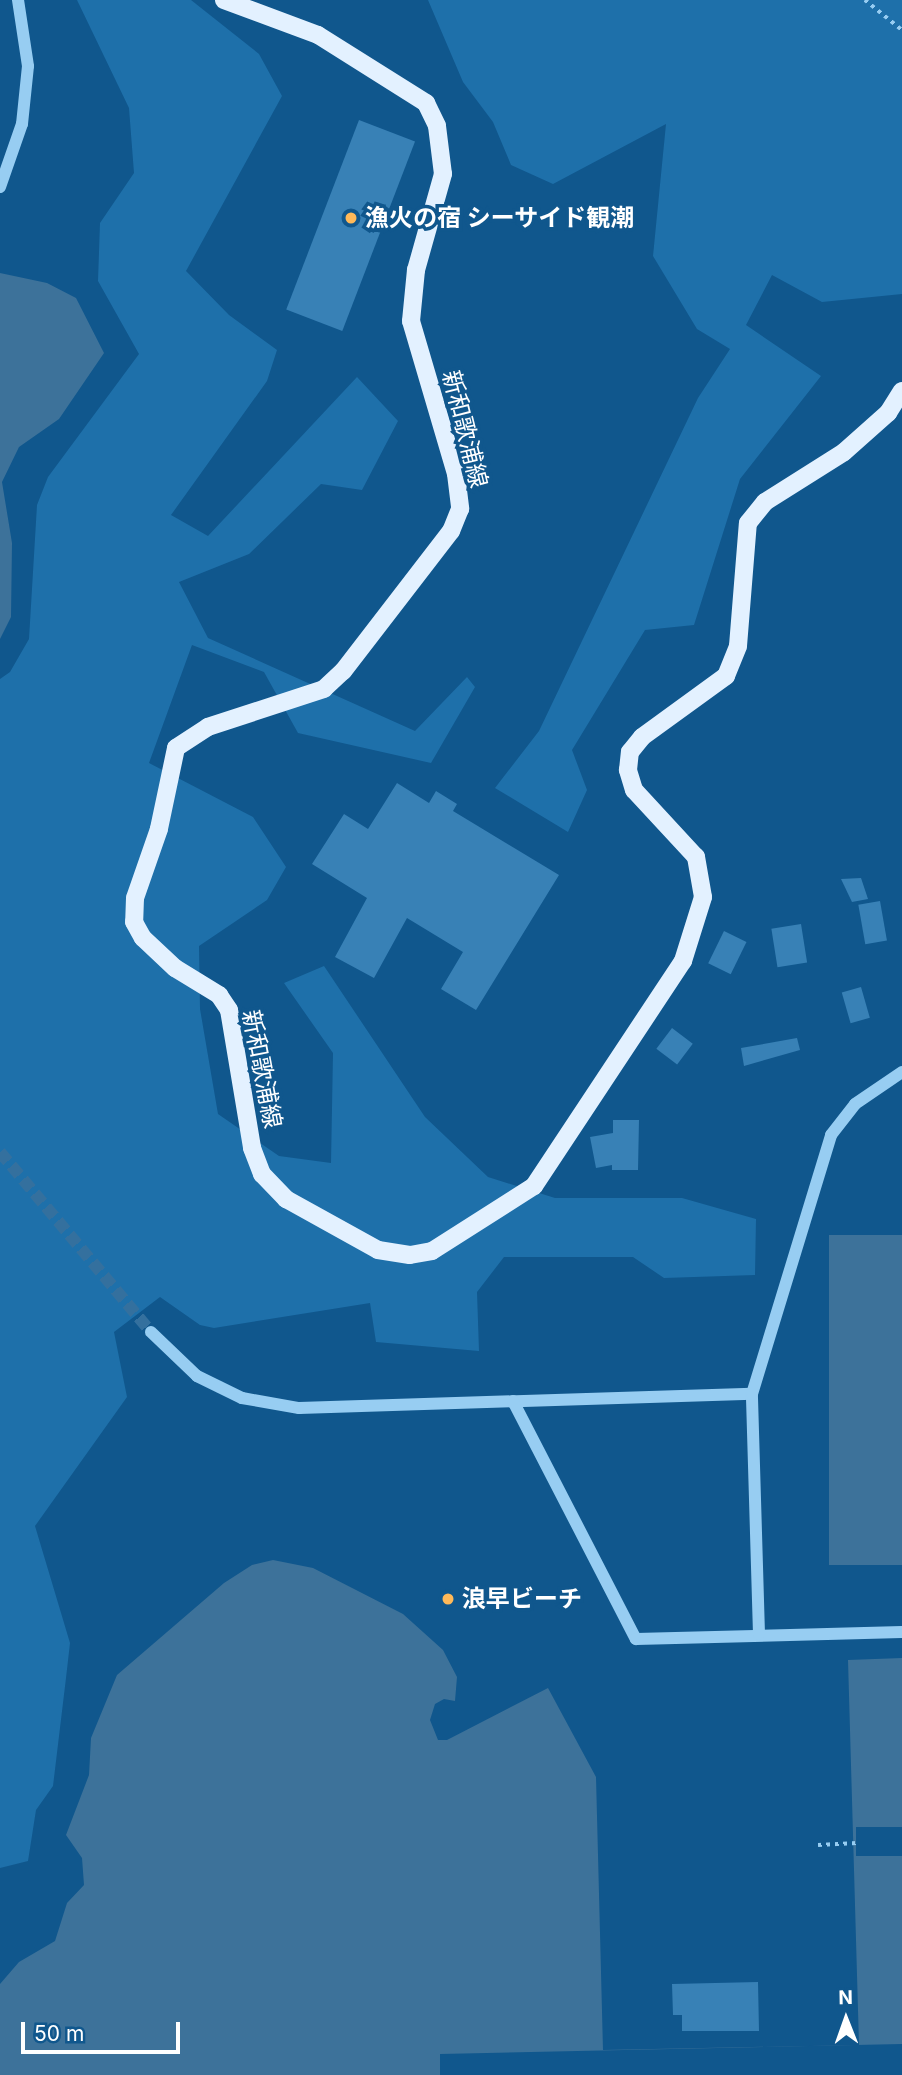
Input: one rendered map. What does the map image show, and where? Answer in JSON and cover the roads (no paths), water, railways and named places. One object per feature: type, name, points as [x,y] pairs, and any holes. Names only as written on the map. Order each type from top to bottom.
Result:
[{"type":"main road","name":"新和歌浦線","points":[[224,0],[318,34],[426,103],[437,126],[443,174],[416,270],[411,321],[456,474],[460,509],[451,531],[343,671],[324,689],[208,727],[176,748],[159,829],[135,898],[134,922],[143,938],[175,968],[219,995],[229,1010],[252,1148],[262,1174],[286,1199],[378,1250],[410,1255],[432,1251],[534,1186],[683,961],[703,898],[696,857],[634,790],[628,770],[630,752],[642,737],[726,676],[738,646],[748,523],[765,502],[844,452],[888,413],[902,391]]},
{"type":"street","points":[[0,187],[22,124],[28,66],[18,0]]},
{"type":"street","points":[[759,1634],[752,1394],[831,1135],[855,1104],[902,1072]]},
{"type":"street","points":[[151,1332],[197,1377],[242,1398],[299,1408],[752,1394]]},
{"type":"street","points":[[513,1401],[636,1639],[902,1632]]},
{"type":"tunnel","points":[[0,1152],[151,1332]]},
{"type":"place","name":"漁火の宿 シーサイド観潮","points":[[351,218]]},
{"type":"place","name":"浪早ビーチ","points":[[448,1599]]}]
